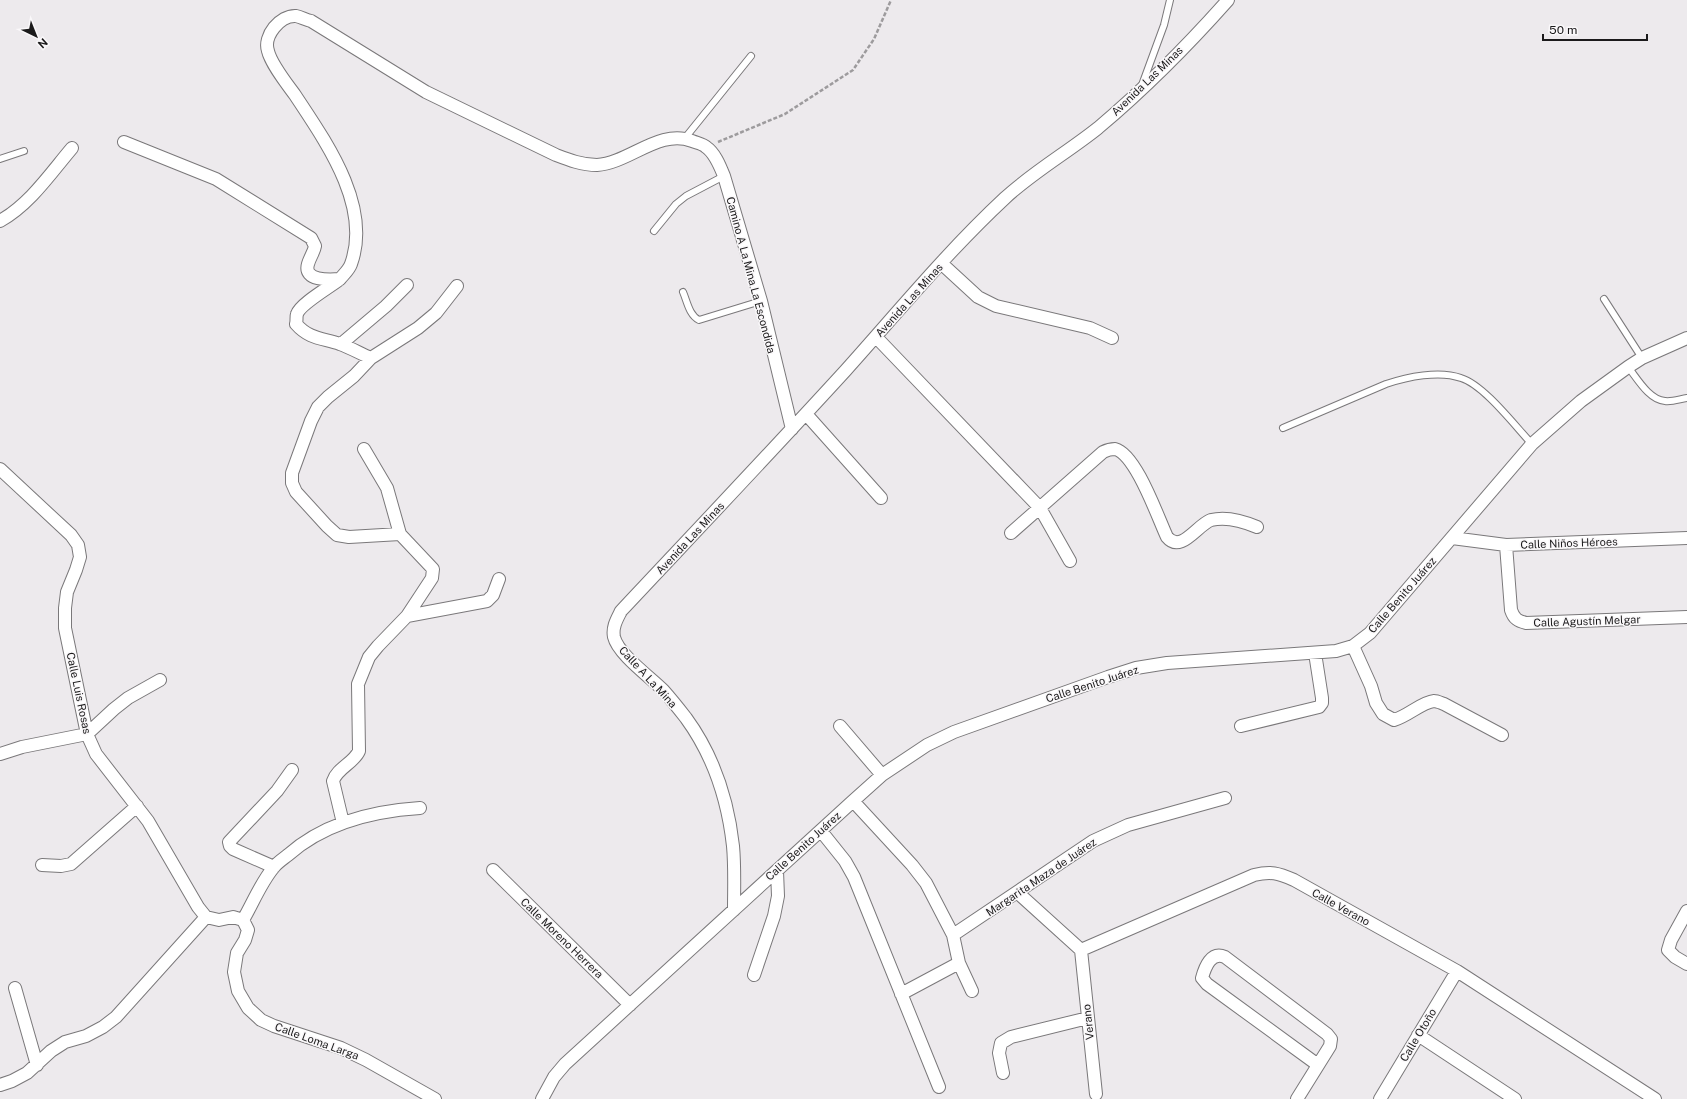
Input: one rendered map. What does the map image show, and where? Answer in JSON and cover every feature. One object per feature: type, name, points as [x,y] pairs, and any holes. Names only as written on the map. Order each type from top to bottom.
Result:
[{"type":"street","name":"Avenida Las Minas","points":[[614,624],[621,611],[806,414],[941,263],[1005,198],[1098,128],[1141,89],[1228,0]]},
{"type":"street","points":[[371,358],[340,344],[315,338],[303,332],[296,324],[297,313],[306,302],[328,289],[340,279],[350,266],[357,240],[355,214],[348,190],[332,155],[321,134],[277,69],[267,51],[269,34],[278,22],[296,16],[311,21],[426,92],[556,155],[578,163],[598,165],[618,160],[664,139],[685,138],[707,147]]},
{"type":"street","points":[[124,142],[216,179],[311,238],[315,246],[308,264],[308,271],[313,276],[321,280],[340,279]]},
{"type":"street","name":"Camino A La Mina La Escondida","points":[[707,147],[717,160],[724,176],[760,301],[792,429]]},
{"type":"street","points":[[0,221],[28,200],[72,148]]},
{"type":"street","points":[[941,263],[978,297],[996,306],[1090,328],[1112,338]]},
{"type":"street","points":[[340,344],[386,306],[407,286]]},
{"type":"street","points":[[400,534],[349,537],[337,535],[296,492],[292,483],[292,473],[311,421],[318,407],[328,396],[354,376],[371,358],[418,328],[436,313],[456,286]]},
{"type":"street","points":[[876,337],[1040,508],[1070,561]]},
{"type":"street","name":"Calle Benito Juárez","points":[[542,1099],[554,1077],[565,1064],[882,775],[927,745],[954,732],[1136,668],[1167,663],[1336,651],[1353,646],[1370,633],[1532,444],[1581,401],[1628,367],[1642,358],[1687,338]]},
{"type":"street","points":[[806,414],[881,498]]},
{"type":"street","points":[[343,823],[333,781],[336,775],[356,756],[359,751],[358,684],[369,657],[407,616],[433,574],[430,565],[400,534],[386,488],[364,449]]},
{"type":"street","points":[[1011,533],[1103,452],[1110,449],[1116,449],[1122,453],[1138,472],[1170,542],[1176,543],[1182,541],[1210,521],[1225,518],[1242,521],[1257,527]]},
{"type":"street","name":"Calle Luis Rosas","points":[[0,469],[71,535],[78,545],[80,557],[67,592],[65,628],[87,734],[96,754],[148,821],[198,907],[206,917]]},
{"type":"street","name":"Calle Niños Héroes","points":[[1452,538],[1506,545],[1687,538]]},
{"type":"street","name":"Calle Agustín Melgar","points":[[1506,545],[1512,610],[1514,617],[1519,622],[1526,623],[1687,617]]},
{"type":"street","points":[[407,616],[487,601],[492,595],[499,579]]},
{"type":"street","name":"Calle A La Mina","points":[[614,624],[614,636],[620,649],[664,691],[686,718],[704,748],[717,777],[728,815],[733,847],[734,910]]},
{"type":"street","points":[[1353,646],[1371,686],[1376,703],[1383,714],[1394,720],[1404,717],[1424,705],[1435,701],[1444,704],[1502,735]]},
{"type":"street","points":[[1241,726],[1319,707],[1322,703],[1322,698],[1314,653]]},
{"type":"street","points":[[0,754],[22,747],[87,734],[123,701],[160,680]]},
{"type":"street","points":[[840,726],[882,775]]},
{"type":"street","points":[[274,867],[233,849],[229,842],[277,791],[292,770]]},
{"type":"street","name":"Margarita Maza de Juárez","points":[[953,935],[1018,893],[1093,841],[1128,826],[1225,798]]},
{"type":"street","points":[[853,801],[912,865],[938,904],[953,935],[959,963],[972,991]]},
{"type":"street","points":[[42,865],[61,866],[71,864],[137,806]]},
{"type":"street","points":[[0,1085],[12,1081],[26,1073],[65,1042],[86,1036],[103,1027],[116,1017],[206,917],[219,920],[233,917],[243,920],[274,867],[296,848],[316,834],[343,823],[390,810],[420,808]]},
{"type":"street","points":[[821,831],[844,861],[854,877],[939,1087]]},
{"type":"street","name":"Calle Moreno Herrera","points":[[493,870],[630,1005]]},
{"type":"street","points":[[754,975],[774,916],[778,896],[777,870]]},
{"type":"street","name":"Calle Verano","points":[[1081,950],[1254,875],[1266,872],[1280,874],[1294,880],[1457,971],[1655,1099]]},
{"type":"street","points":[[1018,893],[1081,950]]},
{"type":"street","points":[[1687,911],[1671,940],[1668,950],[1675,957],[1687,964]]},
{"type":"street","name":"Calle Loma Larga","points":[[243,920],[248,930],[245,940],[237,954],[234,972],[238,991],[248,1008],[261,1020],[274,1026],[341,1048],[389,1072],[435,1099]]},
{"type":"street","name":"Verano","points":[[1081,950],[1096,1094]]},
{"type":"street","points":[[1297,1099],[1330,1046],[1331,1039],[1327,1034],[1225,957],[1220,955],[1214,956],[1210,959],[1202,978],[1207,984],[1318,1065]]},
{"type":"street","points":[[901,994],[959,963]]},
{"type":"street","name":"Calle Otoño","points":[[1380,1099],[1457,971]]},
{"type":"street","points":[[15,988],[37,1065]]},
{"type":"street","points":[[1003,1073],[999,1053],[1002,1043],[1011,1037],[1088,1018]]},
{"type":"street","points":[[1418,1035],[1515,1099]]},
{"type":"lane","points":[[1141,89],[1164,25],[1170,0]]},
{"type":"lane","points":[[685,138],[751,56]]},
{"type":"lane","points":[[0,159],[24,151]]},
{"type":"lane","points":[[654,231],[676,204],[686,196],[724,176]]},
{"type":"lane","points":[[683,292],[692,313],[695,318],[699,320],[760,301]]},
{"type":"lane","points":[[1604,299],[1642,358]]},
{"type":"lane","points":[[1628,367],[1650,394],[1656,398],[1670,401],[1687,398]]},
{"type":"lane","points":[[1283,428],[1403,378],[1444,375],[1461,377],[1475,385],[1532,444]]},
{"type":"path","points":[[707,147],[785,114],[853,70],[874,39],[891,0]]}]
